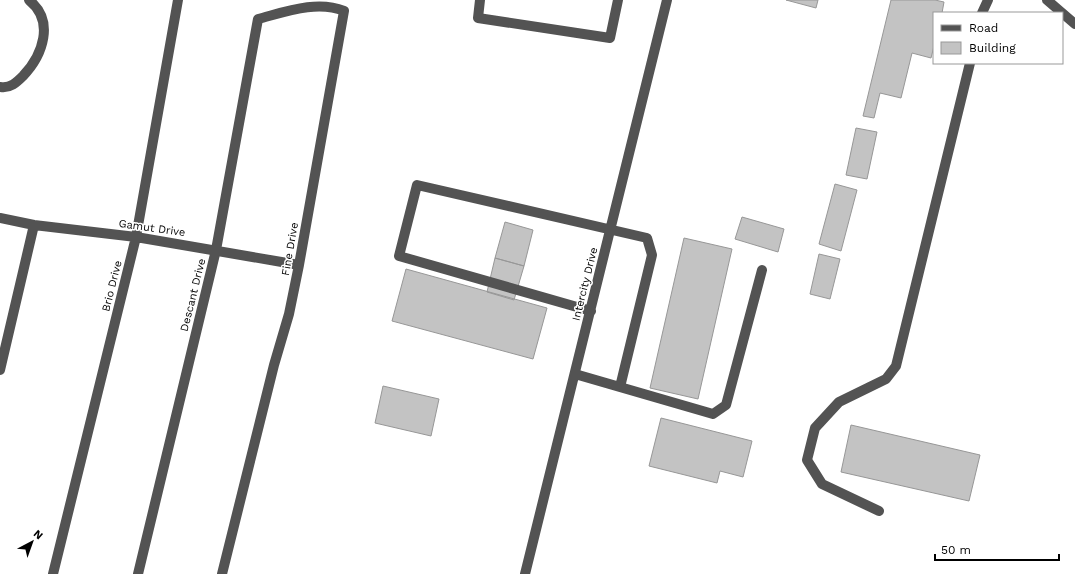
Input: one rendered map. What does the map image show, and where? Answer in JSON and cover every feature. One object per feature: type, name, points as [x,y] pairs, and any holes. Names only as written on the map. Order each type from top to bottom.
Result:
[{"type":"street","points":[[0,87],[4,88],[15,84],[33,64],[41,50],[44,28],[42,14],[29,0]]},
{"type":"street","name":"Brio Drive","points":[[53,574],[136,237],[178,0]]},
{"type":"street","points":[[480,0],[478,18],[610,38],[618,0]]},
{"type":"street","name":"Intercity Drive","points":[[525,574],[667,0]]},
{"type":"street","points":[[982,12],[988,0]]},
{"type":"street","points":[[1047,0],[1061,12]]},
{"type":"street","name":"Fine Drive","points":[[222,574],[274,365],[289,314],[344,11],[327,4],[315,4],[258,19]]},
{"type":"street","points":[[1063,14],[1075,24]]},
{"type":"street","name":"Descant Drive","points":[[138,574],[216,250],[258,19]]},
{"type":"street","points":[[879,511],[822,484],[807,460],[815,428],[834,407],[839,402],[886,379],[896,366],[970,64]]},
{"type":"street","points":[[590,310],[399,256],[417,185],[647,238],[652,255],[620,387]]},
{"type":"street","name":"Gamut Drive","points":[[0,218],[34,225],[136,237],[299,265]]},
{"type":"street","points":[[0,370],[34,225]]},
{"type":"street","points":[[575,374],[713,414],[726,405],[762,270]]},
{"type":"building","points":[[786,0],[818,0],[816,8]]},
{"type":"building","points":[[891,0],[935,0],[944,2],[942,12],[933,12],[933,50],[931,58],[912,53],[901,98],[880,93],[874,118],[863,116]]},
{"type":"building","points":[[856,128],[877,132],[867,179],[846,175]]},
{"type":"building","points":[[835,184],[857,190],[841,251],[819,244]]},
{"type":"building","points":[[742,217],[784,229],[778,252],[735,239]]},
{"type":"building","points":[[505,222],[533,230],[524,266],[495,258]]},
{"type":"building","points":[[684,238],[732,249],[698,399],[650,388]]},
{"type":"building","points":[[819,254],[840,259],[830,299],[810,294]]},
{"type":"building","points":[[495,258],[524,266],[514,300],[487,292]]},
{"type":"building","points":[[406,269],[547,308],[533,359],[392,321]]},
{"type":"building","points":[[383,386],[439,399],[431,436],[375,423]]},
{"type":"building","points":[[661,418],[752,441],[743,477],[720,471],[717,483],[649,466]]},
{"type":"building","points":[[851,425],[980,455],[969,501],[841,472]]}]
